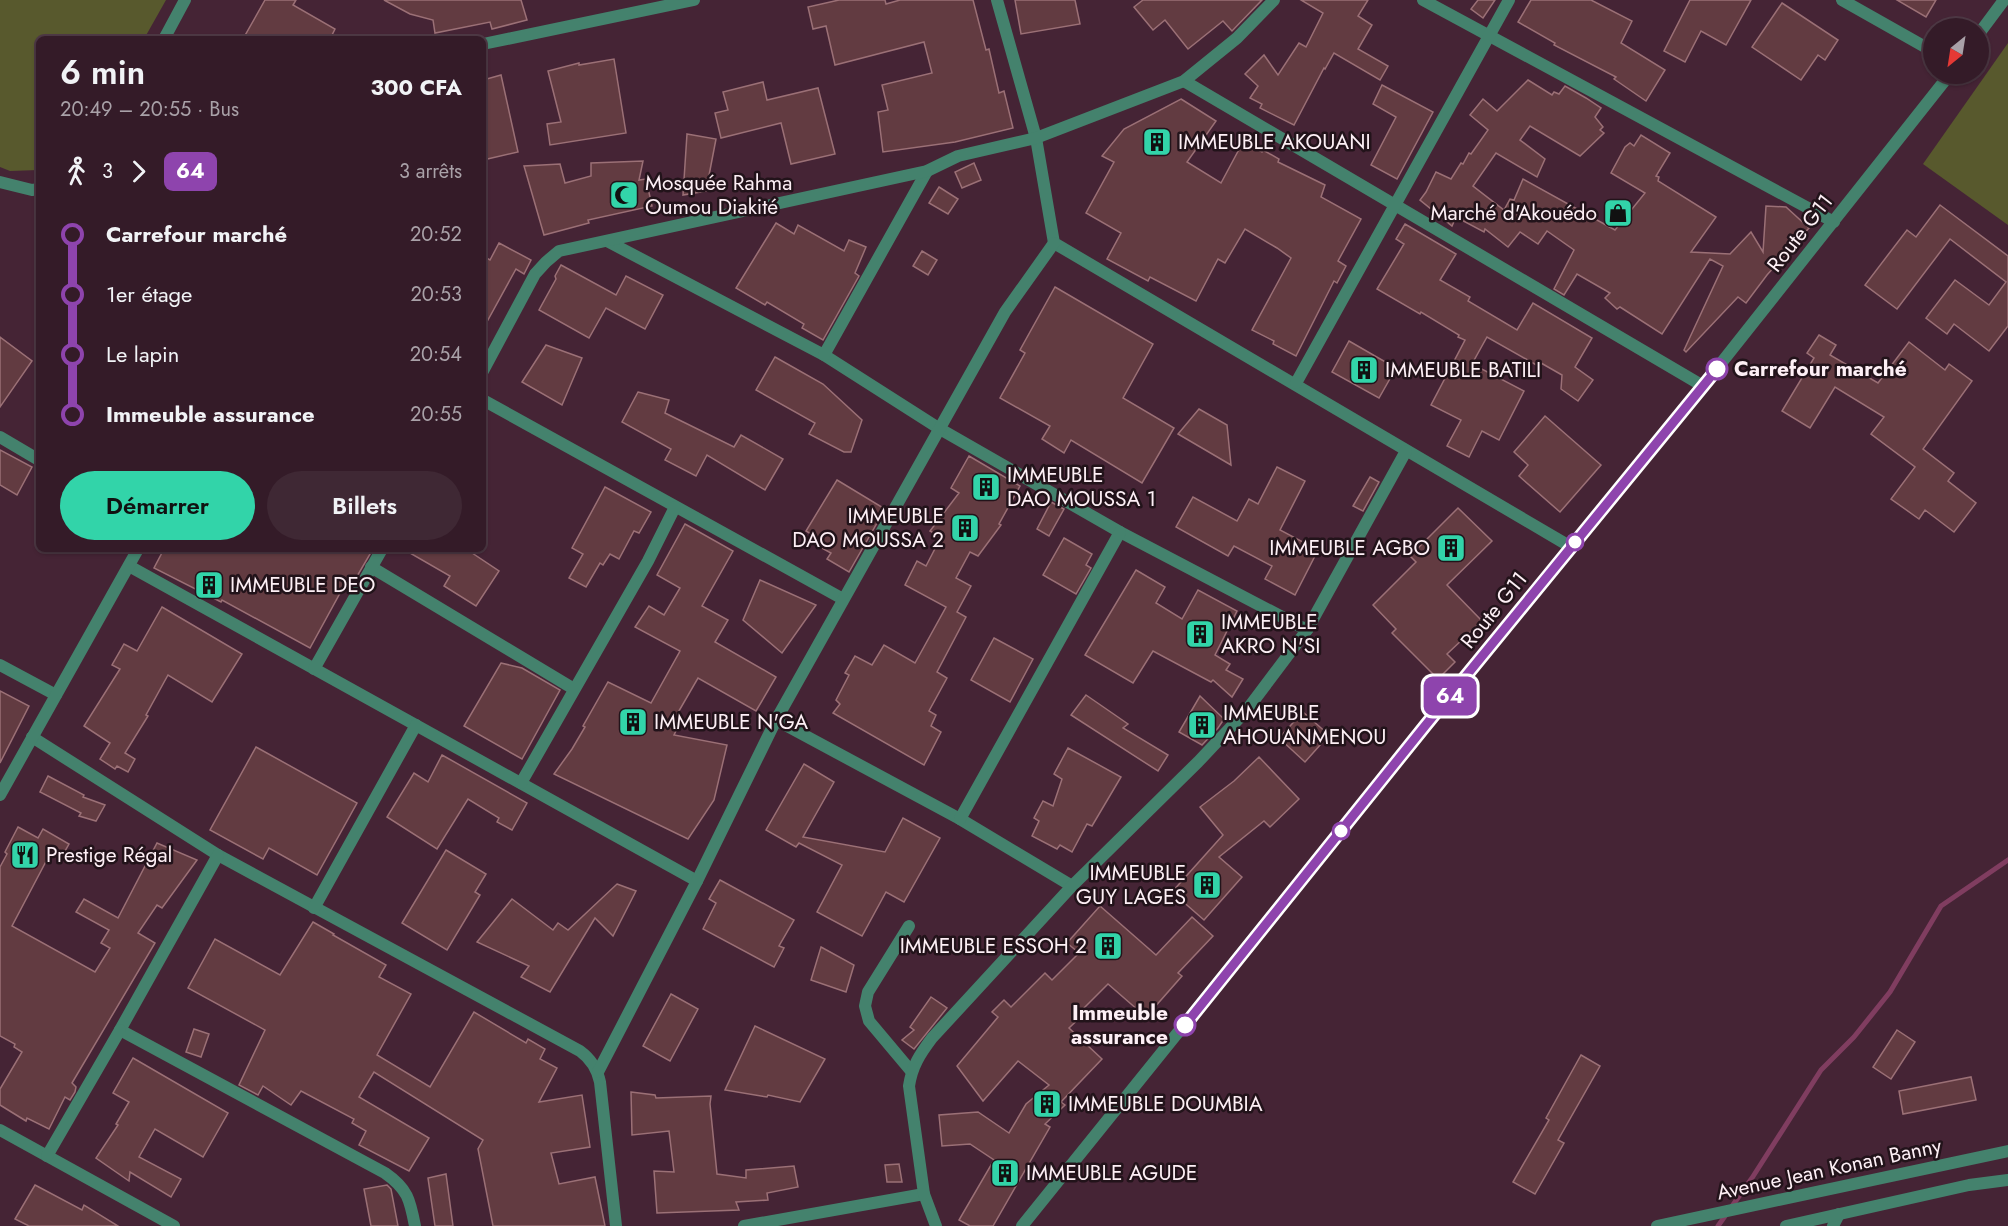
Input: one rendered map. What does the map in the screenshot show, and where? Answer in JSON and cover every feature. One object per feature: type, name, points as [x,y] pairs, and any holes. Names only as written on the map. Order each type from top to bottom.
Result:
[{"type":"street","points":[[166,36],[185,0]]},
{"type":"street","points":[[486,43],[694,0]]},
{"type":"street","points":[[598,1072],[697,881],[776,720],[1005,312],[1054,243],[1036,138],[997,0]]},
{"type":"street","points":[[486,366],[536,274],[546,261],[559,251],[927,171],[958,156],[1036,138],[1184,81],[1237,38],[1274,0]]},
{"type":"street","points":[[1423,0],[1834,222]]},
{"type":"street","points":[[1296,383],[1509,0]]},
{"type":"street","points":[[1842,0],[1923,46]]},
{"type":"street","points":[[1989,20],[2004,0]]},
{"type":"street","points":[[1184,81],[1703,387]]},
{"type":"street","name":"Route G11","points":[[1022,1226],[1703,387],[1942,84]]},
{"type":"street","points":[[824,355],[927,171]]},
{"type":"street","points":[[0,182],[36,189]]},
{"type":"street","points":[[607,241],[824,355],[940,429],[1120,532],[1307,630]]},
{"type":"street","points":[[1054,243],[1296,383],[1406,451],[1571,547]]},
{"type":"street","points":[[486,402],[843,599]]},
{"type":"street","points":[[0,436],[36,458]]},
{"type":"street","points":[[936,1226],[924,1194],[909,1086],[911,1071],[918,1057],[932,1038],[1072,886],[1198,762],[1246,711],[1307,630],[1406,451]]},
{"type":"street","points":[[521,783],[648,561],[675,507]]},
{"type":"street","points":[[960,819],[1120,532]]},
{"type":"street","points":[[0,795],[136,552]]},
{"type":"street","points":[[314,669],[380,552]]},
{"type":"street","points":[[129,566],[697,881]]},
{"type":"street","points":[[371,567],[574,689]]},
{"type":"street","points":[[0,665],[56,695]]},
{"type":"street","points":[[776,720],[960,819],[1072,886]]},
{"type":"street","points":[[314,908],[416,725]]},
{"type":"street","points":[[33,737],[218,855],[580,1050],[590,1058],[598,1072],[616,1226]]},
{"type":"street","points":[[47,1156],[218,855]]},
{"type":"street","points":[[909,926],[868,992],[865,1006],[869,1022],[911,1071]]},
{"type":"street","points":[[120,1030],[385,1173],[395,1180],[406,1193],[415,1226]]},
{"type":"street","points":[[0,1130],[174,1226]]},
{"type":"street","name":"Avenue Jean Konan Banny","points":[[1657,1226],[2008,1150]]},
{"type":"street","points":[[1786,1226],[1836,1220],[1970,1185],[2008,1180]]},
{"type":"street","points":[[744,1226],[924,1194]]},
{"type":"shaded area","points":[[0,0],[166,0],[146,36],[36,36],[36,170],[10,171],[0,167]]},
{"type":"shaded area","points":[[2008,43],[2008,225],[1923,164],[1979,84],[1989,84],[1989,70]]},
{"type":"building","points":[[265,0],[296,0],[293,5],[335,29],[332,36],[245,36]]},
{"type":"building","points":[[384,0],[521,0],[527,20],[492,29],[490,22],[435,33],[433,20],[410,14]]},
{"type":"building","points":[[839,0],[885,0],[886,4],[900,0],[973,0],[986,50],[989,49],[999,93],[1004,91],[1013,128],[955,142],[883,152],[878,112],[888,110],[882,85],[932,73],[924,42],[835,65],[826,26],[813,29],[808,7]]},
{"type":"building","points":[[1015,0],[1075,0],[1080,24],[1021,34]]},
{"type":"building","points":[[1143,0],[1262,0],[1232,31],[1223,21],[1188,49],[1165,20],[1153,30],[1134,7]]},
{"type":"building","points":[[1301,0],[1368,0],[1358,16],[1372,25],[1358,49],[1388,66],[1380,80],[1334,53],[1294,125],[1260,108],[1262,104],[1250,98],[1258,86],[1245,74],[1264,55],[1278,75],[1299,43],[1306,47],[1323,13]]},
{"type":"building","points":[[1478,0],[1495,0],[1483,18],[1471,9]]},
{"type":"building","points":[[1531,0],[1591,0],[1632,21],[1621,43],[1665,70],[1646,101],[1614,79],[1616,77],[1554,45],[1555,43],[1518,22]]},
{"type":"building","points":[[1690,0],[1751,0],[1726,45],[1701,31],[1685,62],[1664,51]]},
{"type":"building","points":[[1897,0],[1936,0],[1926,17]]},
{"type":"building","points":[[1782,3],[1838,40],[1825,60],[1818,55],[1801,80],[1752,47]]},
{"type":"building","points":[[614,59],[626,133],[550,145],[547,124],[561,122],[548,71],[579,63],[579,65]]},
{"type":"building","points":[[501,75],[518,152],[486,159],[486,79]]},
{"type":"building","points":[[1528,80],[1552,95],[1554,92],[1559,94],[1565,86],[1601,108],[1595,117],[1603,127],[1600,130],[1604,133],[1580,156],[1530,126],[1520,140],[1545,159],[1537,177],[1496,153],[1473,186],[1504,210],[1510,199],[1514,200],[1523,179],[1615,230],[1645,193],[1611,173],[1625,147],[1630,143],[1634,146],[1641,135],[1670,153],[1656,176],[1659,177],[1658,181],[1716,217],[1691,252],[1730,254],[1751,232],[1763,252],[1766,206],[1786,207],[1809,228],[1767,275],[1746,303],[1738,297],[1686,352],[1684,350],[1723,266],[1710,259],[1662,334],[1620,307],[1617,309],[1605,298],[1610,293],[1577,274],[1564,295],[1554,289],[1574,250],[1547,231],[1538,244],[1520,232],[1508,247],[1485,229],[1484,232],[1456,217],[1452,226],[1420,200],[1436,172],[1451,179],[1488,130],[1470,115],[1483,99],[1497,111]]},
{"type":"building","points":[[763,82],[767,100],[818,88],[835,154],[791,164],[781,123],[721,138],[715,113],[728,110],[723,92]]},
{"type":"building","points":[[1382,85],[1433,112],[1397,179],[1371,165],[1396,117],[1373,104]]},
{"type":"building","points":[[1181,99],[1216,121],[1187,162],[1221,183],[1243,142],[1262,152],[1263,150],[1279,159],[1278,162],[1325,185],[1321,197],[1361,219],[1338,261],[1346,266],[1337,283],[1334,281],[1296,356],[1252,330],[1291,258],[1277,248],[1245,229],[1225,263],[1218,259],[1196,301],[1150,277],[1148,281],[1107,259],[1121,233],[1086,213],[1114,162],[1102,156],[1124,129]]},
{"type":"building","points":[[687,134],[716,139],[706,191],[683,195]]},
{"type":"building","points":[[643,161],[639,180],[646,179],[652,206],[588,220],[589,223],[544,235],[524,166],[560,164],[565,183],[591,176],[591,163]]},
{"type":"building","points":[[974,163],[981,180],[962,188],[955,172]]},
{"type":"building","points":[[939,187],[958,199],[948,214],[929,203]]},
{"type":"building","points":[[1940,205],[2008,256],[2008,326],[1989,351],[1954,324],[1947,334],[1926,318],[1955,280],[1989,305],[2006,282],[1950,239],[1897,309],[1865,285],[1907,230],[1916,237]]},
{"type":"building","points":[[776,223],[794,234],[798,225],[844,251],[849,240],[866,247],[855,273],[859,276],[823,340],[802,328],[804,324],[767,302],[765,305],[736,288]]},
{"type":"building","points":[[1405,224],[1456,254],[1440,280],[1470,297],[1468,301],[1517,330],[1533,303],[1592,338],[1575,367],[1593,380],[1578,401],[1561,389],[1562,375],[1541,363],[1540,367],[1487,337],[1472,364],[1524,391],[1499,440],[1482,431],[1469,457],[1447,446],[1461,420],[1431,405],[1465,340],[1421,312],[1420,314],[1377,289],[1404,244],[1396,239]]},
{"type":"building","points":[[499,243],[531,260],[524,274],[516,269],[486,324],[486,258],[490,260]]},
{"type":"building","points":[[922,251],[937,260],[928,275],[913,266]]},
{"type":"building","points":[[561,265],[616,295],[626,276],[663,295],[645,329],[606,308],[589,338],[539,310]]},
{"type":"building","points":[[1055,287],[1153,344],[1123,398],[1174,428],[1142,483],[1071,440],[1064,453],[1042,439],[1050,426],[1000,398],[1025,353],[1020,350]]},
{"type":"building","points":[[1819,335],[1836,345],[1830,355],[1878,383],[1909,342],[1945,370],[1949,364],[1972,381],[1923,449],[1954,473],[1948,481],[1976,503],[1954,532],[1925,510],[1919,519],[1891,499],[1915,467],[1871,434],[1884,417],[1835,387],[1810,428],[1782,411],[1814,358],[1807,353]]},
{"type":"building","points":[[0,337],[32,361],[0,407]]},
{"type":"building","name":"IMMEUBLE BATILI","points":[[1349,341],[1396,368],[1379,398],[1332,372]]},
{"type":"building","points":[[546,345],[582,358],[562,405],[522,382]]},
{"type":"building","points":[[775,357],[823,384],[862,420],[851,452],[844,452],[809,434],[815,423],[756,390]]},
{"type":"building","points":[[638,392],[669,400],[665,413],[734,447],[741,435],[783,459],[765,490],[707,455],[696,476],[665,460],[671,449],[622,422]]},
{"type":"building","points":[[1199,409],[1227,425],[1231,465],[1178,434]]},
{"type":"building","points":[[1545,416],[1601,465],[1560,512],[1519,476],[1528,465],[1514,452]]},
{"type":"building","points":[[0,450],[32,467],[17,495],[0,485]]},
{"type":"building","points":[[969,456],[1020,486],[999,524],[1001,525],[978,556],[970,552],[956,578],[971,586],[957,612],[966,617],[937,672],[947,678],[929,711],[936,715],[931,726],[941,732],[924,765],[833,713],[840,704],[836,700],[849,675],[845,673],[855,656],[872,665],[884,645],[915,663],[946,607],[905,585],[917,561],[926,566],[941,537],[930,531],[959,493],[951,488]]},
{"type":"building","points":[[1277,467],[1305,481],[1280,530],[1318,550],[1295,595],[1265,579],[1272,566],[1234,546],[1228,556],[1176,527],[1193,497],[1237,521],[1249,499],[1258,504]]},
{"type":"building","points":[[1370,477],[1379,482],[1363,511],[1353,506]]},
{"type":"building","points":[[837,480],[885,509],[849,572],[827,559],[831,553],[818,546],[821,540],[806,531]]},
{"type":"building","points":[[605,487],[651,512],[639,533],[634,531],[619,559],[610,554],[603,565],[600,563],[586,587],[569,578],[583,554],[572,548]]},
{"type":"building","points":[[1051,502],[1064,509],[1049,536],[1037,529]]},
{"type":"building","points":[[1458,508],[1492,541],[1447,585],[1482,621],[1447,654],[1455,662],[1438,679],[1392,633],[1396,629],[1373,605],[1416,562],[1410,556]]},
{"type":"building","points":[[685,524],[733,551],[702,606],[728,620],[715,642],[776,677],[756,711],[698,678],[676,716],[682,719],[674,735],[727,745],[714,800],[688,839],[554,774],[585,727],[583,726],[608,682],[651,703],[680,651],[635,627],[649,606],[664,615],[680,588],[657,575]]},
{"type":"building","points":[[1064,538],[1092,554],[1086,565],[1091,568],[1076,594],[1043,575]]},
{"type":"building","points":[[162,552],[371,552],[349,590],[344,586],[310,648],[222,600],[221,602],[154,568]]},
{"type":"building","points":[[408,552],[470,552],[499,571],[476,606],[444,586],[450,576]]},
{"type":"building","points":[[1136,570],[1165,587],[1156,603],[1182,619],[1198,590],[1237,611],[1215,655],[1230,664],[1226,670],[1243,679],[1232,697],[1213,680],[1211,682],[1153,651],[1133,683],[1085,655]]},
{"type":"building","points":[[760,580],[816,605],[782,653],[743,620]]},
{"type":"building","points":[[162,607],[242,654],[212,702],[168,675],[146,715],[148,716],[125,753],[135,759],[128,772],[117,766],[115,769],[100,759],[110,743],[84,726],[120,669],[112,665],[124,644],[137,651]]},
{"type":"building","points":[[994,638],[1033,659],[1010,702],[971,680]]},
{"type":"building","points":[[501,663],[522,668],[560,690],[522,759],[464,726]]},
{"type":"building","points":[[0,691],[29,706],[0,763]]},
{"type":"building","points":[[1086,695],[1128,724],[1123,728],[1168,755],[1158,771],[1071,715]]},
{"type":"building","name":"IMMEUBLE AHOUANMENOU","points":[[1200,696],[1224,719],[1202,745],[1179,732]]},
{"type":"building","points":[[1303,712],[1329,735],[1305,762],[1279,738]]},
{"type":"building","points":[[256,747],[357,803],[317,875],[269,848],[263,859],[210,830]]},
{"type":"building","points":[[1068,748],[1121,777],[1092,826],[1087,824],[1072,852],[1060,845],[1057,849],[1032,836],[1039,821],[1034,818],[1043,801],[1053,806],[1062,779],[1054,774]]},
{"type":"building","points":[[442,755],[527,803],[512,830],[497,822],[499,818],[468,799],[437,849],[387,817],[414,773],[428,782]]},
{"type":"building","points":[[1259,757],[1299,799],[1270,827],[1264,821],[1219,857],[1242,877],[1204,920],[1172,892],[1223,835],[1200,807],[1234,781]]},
{"type":"building","points":[[804,764],[834,782],[803,837],[885,852],[903,818],[940,838],[904,902],[886,892],[862,936],[817,912],[842,865],[799,843],[796,847],[766,830]]},
{"type":"building","points":[[48,776],[84,795],[83,797],[105,805],[96,821],[79,816],[81,813],[40,792]]},
{"type":"building","points":[[18,827],[38,838],[43,829],[69,844],[61,858],[51,852],[12,926],[95,972],[110,948],[101,943],[109,930],[76,912],[84,899],[118,918],[157,843],[197,860],[162,908],[157,905],[138,933],[155,943],[72,1083],[76,1087],[75,1092],[70,1100],[65,1097],[49,1129],[27,1118],[26,1121],[0,1105],[0,1089],[22,1052],[14,1047],[15,1044],[0,1036],[0,867]]},
{"type":"building","points":[[446,850],[486,874],[475,892],[480,895],[447,950],[402,923]]},
{"type":"building","points":[[720,880],[794,920],[779,946],[784,948],[774,967],[703,929],[716,903],[709,899]]},
{"type":"building","points":[[617,884],[636,891],[613,936],[595,918],[550,992],[521,977],[529,966],[477,942],[512,899],[553,930],[558,923],[568,930]]},
{"type":"building","points":[[1100,906],[1156,955],[1192,917],[1213,936],[1178,973],[1182,976],[1146,1017],[1108,984],[1083,1009],[1086,1012],[1069,1028],[1102,1059],[1061,1102],[1065,1105],[1045,1124],[1050,1127],[993,1226],[970,1226],[959,1220],[994,1160],[970,1144],[942,1146],[939,1115],[978,1112],[1009,1133],[1026,1104],[1049,1085],[1018,1061],[983,1101],[957,1066],[998,1017],[992,1012],[1004,1000],[1011,1007],[1045,973],[1052,980],[1079,953],[1067,943]]},
{"type":"building","points":[[313,922],[386,965],[379,977],[411,994],[377,1055],[430,1087],[474,1012],[526,1043],[528,1039],[545,1049],[540,1059],[557,1068],[539,1102],[582,1095],[590,1147],[551,1153],[559,1184],[595,1177],[605,1226],[493,1226],[478,1149],[483,1140],[374,1072],[359,1097],[429,1138],[409,1171],[359,1145],[366,1131],[352,1123],[354,1119],[301,1091],[291,1105],[263,1086],[258,1095],[239,1085],[265,1030],[188,988],[215,939],[280,975]]},
{"type":"building","points":[[821,947],[854,965],[846,992],[811,980]]},
{"type":"building","points":[[671,994],[698,1009],[670,1061],[643,1046]]},
{"type":"building","points":[[931,997],[947,1008],[914,1049],[902,1040],[914,1030],[910,1027]]},
{"type":"building","points":[[755,1026],[825,1059],[800,1102],[768,1095],[767,1097],[725,1090]]},
{"type":"building","points":[[194,1029],[209,1034],[201,1057],[186,1052]]},
{"type":"building","points":[[1897,1030],[1915,1042],[1891,1079],[1873,1067]]},
{"type":"building","points":[[1581,1055],[1600,1066],[1558,1140],[1564,1143],[1535,1194],[1513,1182],[1549,1120],[1546,1118]]},
{"type":"building","points":[[133,1058],[228,1113],[203,1157],[155,1129],[139,1157],[181,1179],[171,1197],[130,1172],[129,1181],[96,1158],[118,1125],[116,1124],[129,1102],[113,1093]]},
{"type":"building","points":[[1971,1077],[1976,1100],[1903,1114],[1899,1091]]},
{"type":"building","points":[[631,1092],[655,1095],[656,1098],[711,1096],[717,1174],[746,1178],[746,1170],[794,1166],[798,1187],[767,1193],[768,1200],[736,1202],[739,1210],[657,1213],[654,1171],[674,1172],[669,1131],[632,1135]]},
{"type":"building","points":[[899,1164],[902,1182],[887,1182],[885,1165]]},
{"type":"building","points":[[446,1174],[453,1226],[435,1226],[428,1178]]},
{"type":"building","points":[[35,1185],[82,1210],[84,1205],[118,1226],[29,1226],[15,1219]]},
{"type":"building","points":[[387,1185],[391,1189],[398,1226],[371,1226],[364,1189]]},
{"type":"waterway","points":[[1718,1226],[1752,1178],[1821,1070],[1854,1037],[1890,992],[1941,906],[2008,860]]},
{"type":"bus line","name":"64","points":[[1185,1025],[1425,726],[1717,369]]},
{"type":"place","name":"IMMEUBLE AKOUANI","points":[[1157,142]]},
{"type":"place","name":"Mosquée Rahma Oumou Diakité","points":[[624,195]]},
{"type":"place","name":"Marché d'Akouédo","points":[[1618,213]]},
{"type":"place","name":"Carrefour marché","points":[[1717,369]]},
{"type":"place","name":"IMMEUBLE BATILI","points":[[1364,370]]},
{"type":"place","name":"IMMEUBLE DAO MOUSSA 1","points":[[986,487]]},
{"type":"place","name":"IMMEUBLE DAO MOUSSA 2","points":[[965,528]]},
{"type":"place","name":"IMMEUBLE AGBO","points":[[1451,548]]},
{"type":"place","name":"IMMEUBLE DEO","points":[[209,585]]},
{"type":"place","name":"IMMEUBLE AKRO N'SI","points":[[1200,634]]},
{"type":"place","name":"IMMEUBLE N'GA","points":[[633,722]]},
{"type":"place","name":"IMMEUBLE AHOUANMENOU","points":[[1202,725]]},
{"type":"place","name":"Prestige Régal","points":[[25,855]]},
{"type":"place","name":"IMMEUBLE GUY LAGES","points":[[1207,885]]},
{"type":"place","name":"IMMEUBLE ESSOH 2","points":[[1108,946]]},
{"type":"place","name":"Immeuble assurance","points":[[1185,1025]]},
{"type":"place","name":"IMMEUBLE DOUMBIA","points":[[1047,1104]]},
{"type":"place","name":"IMMEUBLE AGUDE","points":[[1005,1173]]}]
